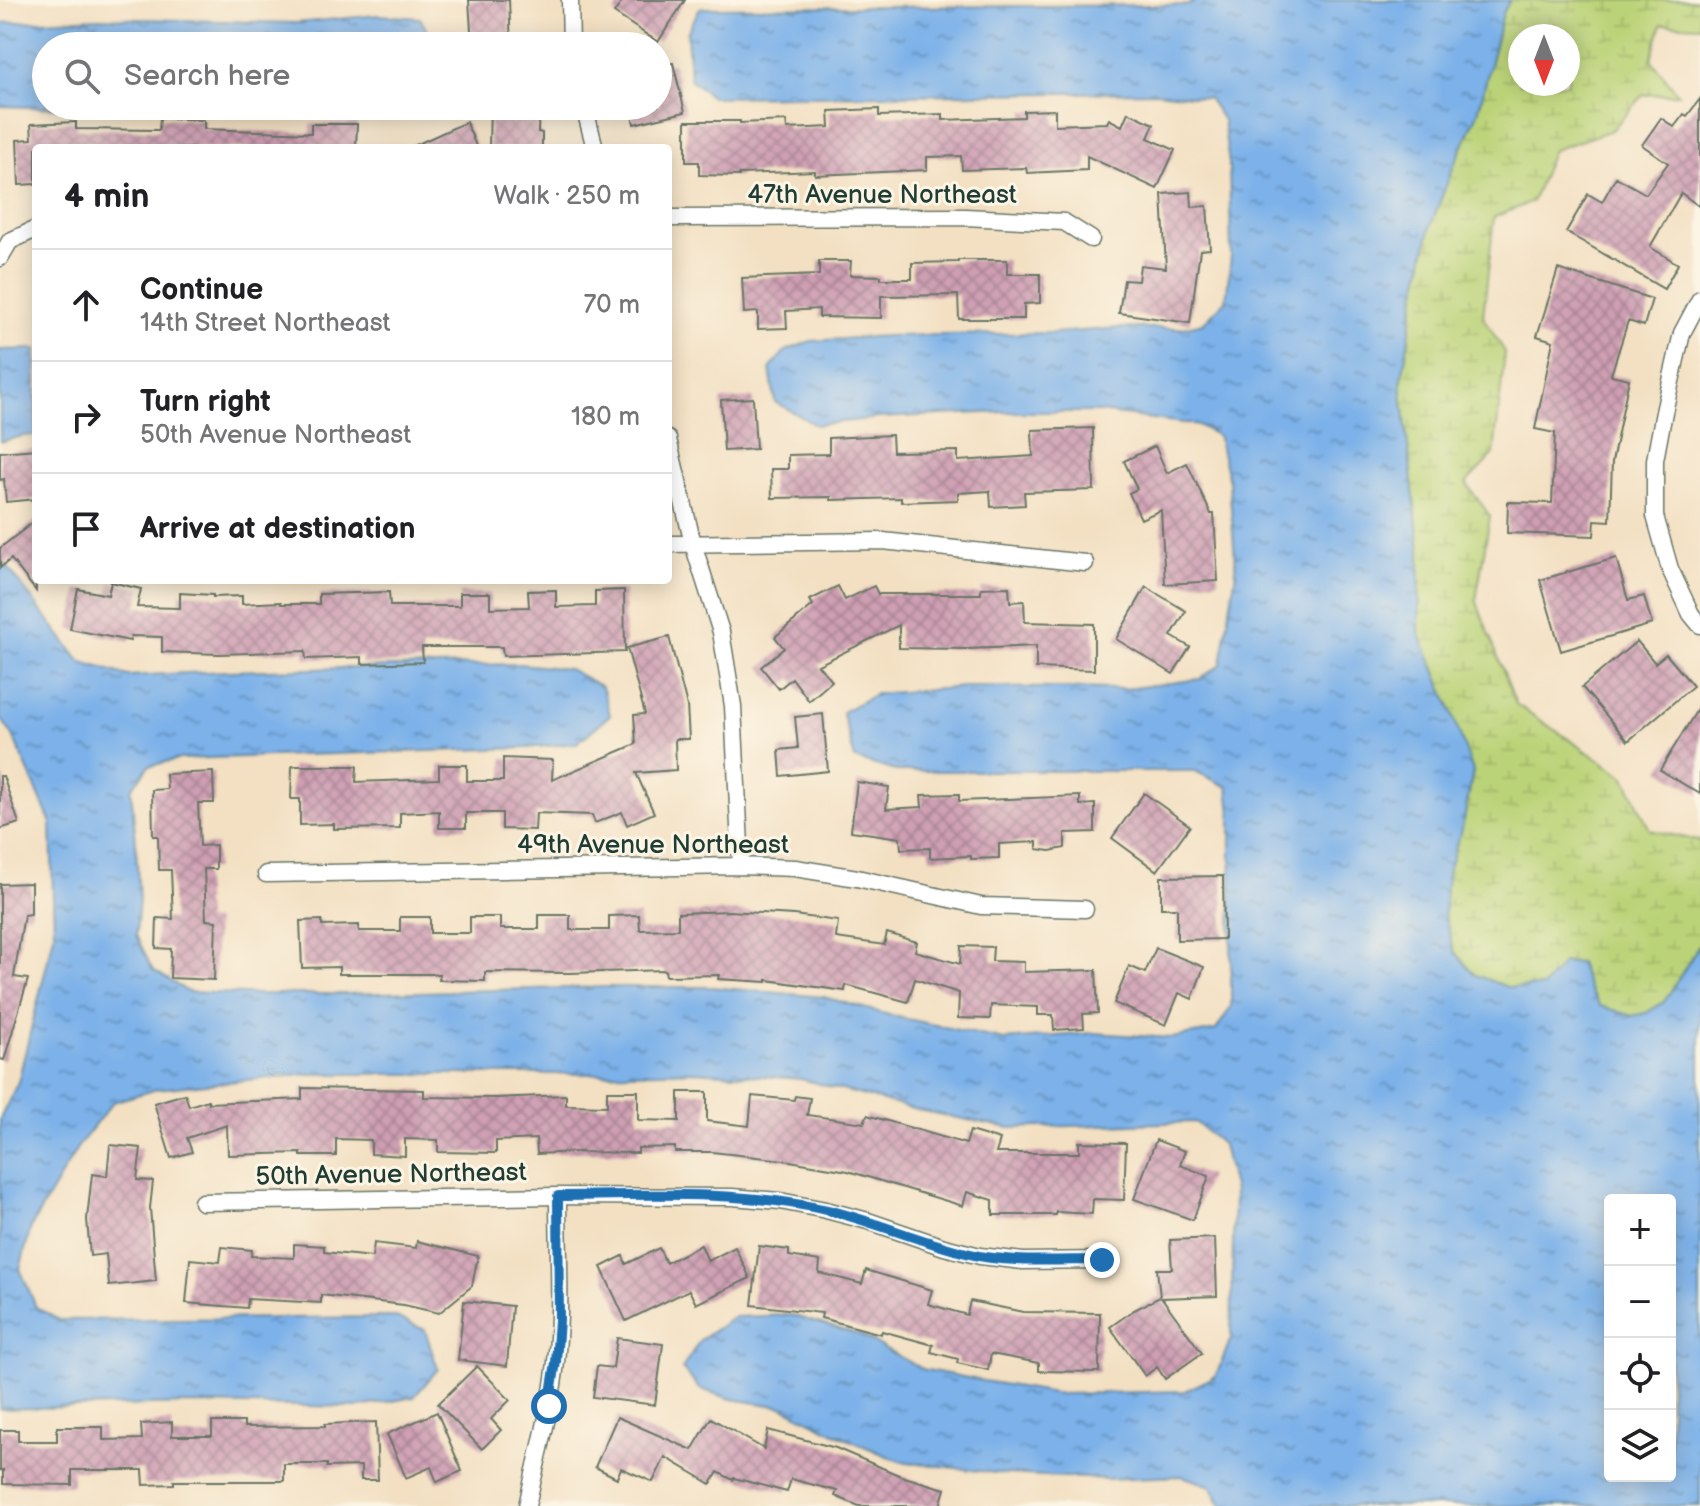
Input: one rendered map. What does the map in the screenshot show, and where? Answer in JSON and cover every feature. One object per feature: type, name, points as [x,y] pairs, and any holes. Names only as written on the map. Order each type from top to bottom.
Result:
[{"type":"street","points":[[570,0],[571,32]]},
{"type":"street","points":[[588,120],[594,144]]},
{"type":"street","name":"47th Avenue Northeast","points":[[672,218],[965,217],[1064,222],[1091,239]]},
{"type":"street","points":[[0,258],[10,241],[32,231]]},
{"type":"street","points":[[1700,299],[1682,333],[1664,412],[1655,460],[1655,516],[1670,569],[1691,614],[1700,625]]},
{"type":"street","points":[[672,456],[693,544],[721,632],[733,706],[741,866]]},
{"type":"street","points":[[672,544],[883,541],[1085,563]]},
{"type":"street","name":"49th Avenue Northeast","points":[[266,874],[741,866],[795,868],[857,878],[981,906],[1085,909]]},
{"type":"street","points":[[527,1506],[556,1362],[559,1320],[558,1196]]},
{"type":"street","name":"50th Avenue Northeast","points":[[202,1202],[716,1196],[780,1201],[826,1210],[980,1256],[1023,1261],[1102,1260]]},
{"type":"green space","points":[[1510,0],[1700,0],[1700,26],[1662,24],[1651,59],[1678,94],[1643,95],[1612,130],[1553,150],[1532,202],[1494,217],[1483,317],[1505,352],[1494,454],[1466,483],[1490,516],[1476,600],[1516,704],[1625,777],[1650,830],[1700,841],[1700,944],[1664,1002],[1646,1013],[1632,1016],[1600,1006],[1589,989],[1579,963],[1563,964],[1543,987],[1507,987],[1475,975],[1454,951],[1444,914],[1447,874],[1464,820],[1473,771],[1419,633],[1420,551],[1401,384],[1430,227],[1478,113],[1503,13]]},
{"type":"water","points":[[1197,0],[1510,0],[1503,13],[1478,113],[1430,227],[1401,384],[1420,551],[1419,633],[1473,771],[1464,820],[1447,874],[1444,914],[1454,951],[1475,975],[1507,987],[1543,987],[1563,963],[1579,963],[1589,989],[1600,1006],[1632,1016],[1646,1013],[1664,1002],[1700,944],[1700,1506],[1222,1506],[1211,1486],[1182,1476],[1107,1479],[1004,1474],[899,1461],[783,1407],[731,1399],[700,1389],[682,1369],[700,1340],[734,1317],[791,1315],[860,1335],[922,1369],[984,1381],[1061,1394],[1185,1391],[1216,1376],[1231,1338],[1234,1192],[1223,1145],[1195,1122],[1009,1128],[917,1110],[801,1079],[695,1071],[309,1074],[157,1089],[113,1102],[77,1148],[31,1227],[20,1269],[36,1307],[59,1320],[396,1317],[425,1330],[438,1369],[414,1397],[360,1407],[190,1404],[0,1409],[0,1119],[18,1082],[54,935],[51,823],[13,736],[0,717],[0,557],[80,661],[128,676],[520,664],[569,669],[602,687],[610,715],[577,743],[525,748],[180,759],[149,766],[131,789],[139,900],[136,935],[152,969],[188,992],[342,994],[711,987],[824,997],[889,1015],[1004,1040],[1094,1033],[1172,1038],[1216,1030],[1231,1007],[1231,815],[1228,787],[1195,771],[896,771],[855,759],[842,712],[876,694],[966,687],[1125,689],[1200,679],[1221,664],[1236,572],[1229,482],[1218,436],[1198,425],[1100,412],[1004,412],[878,418],[816,425],[775,402],[770,369],[785,351],[811,341],[1182,328],[1203,323],[1226,300],[1231,256],[1229,164],[1223,120],[1208,98],[1156,92],[711,97],[690,79],[687,33],[700,8],[1187,5]]},
{"type":"water","points":[[378,15],[420,18],[428,32],[32,32],[32,107],[0,106],[0,23],[100,18],[296,23]]},
{"type":"water","points":[[32,349],[32,435],[0,442],[0,350]]},
{"type":"building","points":[[469,0],[509,0],[510,32],[471,32]]},
{"type":"building","points":[[623,0],[685,0],[664,32],[643,32],[614,13]]},
{"type":"building","points":[[672,63],[685,112],[672,115]]},
{"type":"building","points":[[1700,99],[1700,207],[1681,193],[1650,247],[1678,264],[1664,289],[1566,232],[1588,194],[1602,202],[1616,177],[1646,194],[1668,163],[1642,145],[1661,118],[1674,127]]},
{"type":"building","points":[[879,109],[879,116],[943,114],[943,120],[1024,117],[1024,111],[1055,110],[1055,125],[1107,123],[1109,119],[1122,126],[1128,112],[1154,124],[1148,138],[1175,150],[1157,189],[1087,156],[1087,170],[1027,173],[1026,168],[962,170],[961,156],[927,157],[927,170],[815,175],[815,171],[699,175],[699,162],[686,162],[686,121],[786,121],[787,129],[830,127],[829,111]]},
{"type":"building","points":[[160,120],[204,120],[204,129],[311,133],[311,124],[357,124],[356,144],[32,144],[32,184],[19,185],[17,140],[32,139],[31,124],[76,122],[76,129],[159,130]]},
{"type":"building","points":[[490,120],[538,120],[542,144],[489,144]]},
{"type":"building","points":[[466,122],[475,144],[418,144]]},
{"type":"building","points":[[1191,192],[1192,207],[1207,206],[1210,249],[1200,250],[1190,323],[1119,313],[1124,280],[1138,281],[1140,265],[1166,268],[1162,194]]},
{"type":"building","points":[[1007,260],[1007,274],[1040,274],[1040,303],[1024,304],[1024,319],[959,319],[958,295],[881,296],[881,318],[819,317],[819,309],[786,311],[787,328],[758,329],[758,312],[744,313],[742,278],[819,275],[819,261],[851,261],[850,275],[912,279],[912,263]]},
{"type":"building","points":[[1558,269],[1652,299],[1644,326],[1628,321],[1611,375],[1629,379],[1612,462],[1610,521],[1595,520],[1594,536],[1507,533],[1508,502],[1552,503],[1555,433],[1535,429],[1553,341],[1537,336]]},
{"type":"building","points":[[753,398],[756,449],[724,451],[721,400]]},
{"type":"building","points":[[1093,428],[1094,490],[1024,492],[1025,505],[991,507],[990,491],[958,493],[958,500],[901,502],[901,498],[772,498],[771,469],[788,469],[788,455],[829,454],[829,438],[892,435],[893,452],[958,451],[958,461],[1033,456],[1032,430]]},
{"type":"building","points":[[1155,446],[1167,473],[1187,463],[1211,514],[1214,514],[1218,581],[1165,584],[1161,510],[1141,519],[1129,493],[1137,489],[1124,461]]},
{"type":"building","points":[[32,449],[32,499],[6,502],[4,479],[0,480],[0,452]]},
{"type":"building","points":[[32,523],[32,584],[36,584],[36,591],[11,559],[0,568],[0,548]]},
{"type":"building","points":[[1616,558],[1628,600],[1644,596],[1652,624],[1561,651],[1540,580]]},
{"type":"building","points":[[111,584],[120,584],[141,589],[137,607],[180,608],[180,593],[213,597],[242,596],[242,604],[319,604],[319,594],[389,592],[390,606],[460,606],[460,593],[490,593],[490,608],[529,607],[528,591],[556,590],[556,607],[595,606],[595,591],[624,590],[625,652],[503,656],[502,647],[422,647],[423,662],[362,664],[362,657],[306,659],[305,651],[162,652],[162,637],[131,636],[130,641],[70,629],[78,589],[108,595]]},
{"type":"building","points":[[838,586],[845,600],[874,586],[878,594],[981,594],[981,588],[1009,587],[1010,602],[1024,601],[1025,622],[1094,624],[1094,670],[1036,668],[1036,646],[899,648],[899,625],[818,665],[832,681],[809,701],[792,678],[779,689],[761,667],[784,648],[775,637],[813,605],[810,600]]},
{"type":"building","points":[[1146,587],[1186,611],[1171,636],[1190,647],[1173,674],[1116,639]]},
{"type":"building","points":[[669,637],[687,706],[689,739],[675,739],[676,770],[636,773],[654,813],[627,825],[622,812],[595,823],[592,815],[536,813],[535,830],[502,829],[502,813],[466,813],[466,828],[439,828],[439,811],[400,813],[400,828],[334,829],[334,824],[300,825],[300,799],[291,799],[292,766],[357,766],[356,782],[439,779],[439,765],[467,765],[467,781],[503,781],[503,758],[553,760],[552,780],[636,744],[634,715],[645,714],[627,648]]},
{"type":"building","points":[[1637,641],[1655,663],[1666,654],[1693,686],[1628,741],[1582,687]]},
{"type":"building","points":[[1700,705],[1700,794],[1660,770]]},
{"type":"building","points":[[823,714],[828,771],[781,776],[779,750],[798,748],[795,717]]},
{"type":"building","points":[[213,772],[214,803],[198,803],[200,846],[216,845],[216,869],[204,869],[206,920],[216,921],[214,980],[170,978],[171,949],[156,948],[157,918],[173,919],[171,870],[159,870],[158,836],[153,836],[152,790],[167,789],[166,774]]},
{"type":"building","points":[[0,776],[3,776],[19,823],[0,829]]},
{"type":"building","points":[[857,782],[889,787],[886,809],[922,807],[921,795],[959,794],[959,801],[1080,796],[1080,805],[1095,804],[1095,832],[1065,833],[1065,848],[1050,851],[1037,849],[1037,842],[999,844],[999,858],[930,858],[930,848],[901,849],[900,838],[851,831]]},
{"type":"building","points":[[1144,793],[1190,826],[1157,871],[1112,838]]},
{"type":"building","points":[[1223,876],[1224,939],[1177,940],[1177,908],[1161,908],[1161,877]]},
{"type":"building","points":[[31,883],[31,914],[24,915],[14,977],[28,979],[4,1060],[0,1059],[0,884]]},
{"type":"building","points":[[729,911],[838,921],[836,938],[884,945],[887,933],[917,942],[915,951],[960,964],[961,946],[993,947],[992,961],[1024,962],[1024,972],[1096,970],[1098,1013],[1083,1014],[1084,1028],[1054,1030],[1053,1015],[1038,1015],[1038,1007],[991,1005],[990,1019],[958,1018],[959,993],[915,979],[908,1002],[846,985],[845,991],[767,980],[718,979],[719,975],[666,976],[665,970],[485,972],[485,981],[439,980],[440,974],[339,974],[339,967],[302,968],[300,921],[322,920],[322,926],[359,925],[359,931],[400,931],[400,917],[430,917],[430,933],[470,933],[470,917],[500,917],[500,929],[539,929],[539,915],[570,915],[570,930],[609,930],[609,916],[639,915],[640,930],[678,929],[678,913]]},
{"type":"building","points":[[1156,948],[1204,967],[1192,999],[1179,993],[1166,1025],[1114,1003],[1129,966],[1145,973]]},
{"type":"building","points":[[302,1088],[424,1090],[424,1097],[566,1095],[566,1105],[607,1106],[607,1091],[638,1091],[638,1120],[679,1121],[679,1092],[707,1092],[707,1121],[749,1126],[752,1096],[794,1100],[795,1096],[810,1098],[807,1115],[864,1123],[867,1115],[966,1144],[970,1131],[1000,1140],[996,1153],[1079,1153],[1079,1142],[1126,1143],[1124,1200],[1093,1199],[1092,1214],[993,1215],[993,1200],[967,1192],[963,1206],[848,1171],[784,1160],[712,1152],[675,1152],[675,1147],[638,1148],[638,1153],[537,1154],[536,1139],[496,1141],[496,1153],[438,1152],[438,1140],[405,1139],[405,1156],[371,1154],[371,1140],[336,1139],[336,1156],[301,1156],[301,1153],[228,1155],[227,1125],[187,1138],[192,1152],[171,1158],[154,1103],[185,1094],[189,1106],[208,1100],[209,1103],[302,1099]]},
{"type":"building","points":[[1156,1140],[1185,1151],[1180,1165],[1209,1176],[1193,1220],[1134,1199]]},
{"type":"building","points":[[110,1145],[141,1148],[137,1180],[153,1181],[150,1208],[156,1281],[109,1286],[106,1254],[90,1256],[87,1219],[92,1174],[107,1176]]},
{"type":"building","points":[[1215,1238],[1217,1296],[1162,1298],[1202,1353],[1165,1379],[1157,1367],[1145,1376],[1110,1327],[1160,1297],[1157,1269],[1172,1269],[1170,1240]]},
{"type":"building","points":[[417,1241],[478,1256],[472,1286],[439,1313],[404,1305],[321,1295],[321,1303],[248,1299],[247,1308],[186,1303],[190,1259],[220,1262],[222,1247],[252,1250],[251,1256],[294,1258],[294,1244],[324,1246],[324,1252],[372,1257],[374,1243],[416,1248]]},
{"type":"building","points":[[701,1245],[708,1261],[735,1247],[750,1278],[696,1304],[689,1290],[626,1321],[601,1267],[623,1256],[626,1264],[659,1248],[666,1263]]},
{"type":"building","points":[[759,1246],[789,1250],[789,1256],[820,1261],[819,1273],[862,1284],[866,1270],[932,1290],[928,1304],[967,1315],[970,1301],[1023,1312],[1100,1313],[1099,1372],[1039,1371],[1039,1363],[991,1354],[988,1370],[957,1363],[958,1359],[931,1352],[933,1345],[821,1318],[822,1313],[752,1305]]},
{"type":"building","points":[[464,1301],[512,1306],[507,1366],[458,1360]]},
{"type":"building","points":[[617,1338],[663,1344],[655,1405],[593,1397],[597,1366],[613,1368]]},
{"type":"building","points":[[477,1366],[510,1400],[491,1419],[501,1430],[482,1449],[438,1404]]},
{"type":"building","points":[[437,1412],[462,1471],[437,1482],[431,1467],[406,1478],[387,1434]]},
{"type":"building","points":[[617,1417],[692,1450],[711,1418],[764,1449],[768,1430],[836,1448],[901,1476],[945,1489],[940,1506],[859,1506],[835,1496],[837,1491],[791,1479],[787,1492],[733,1480],[718,1472],[711,1484],[665,1457],[653,1482],[621,1468],[617,1478],[595,1467]]},
{"type":"building","points":[[172,1422],[172,1436],[212,1436],[212,1422],[244,1422],[244,1427],[376,1422],[378,1480],[361,1480],[361,1466],[284,1464],[284,1481],[174,1481],[174,1484],[144,1485],[143,1470],[72,1470],[72,1485],[3,1484],[0,1430],[18,1430],[18,1441],[57,1441],[57,1427],[103,1427],[103,1440],[142,1439],[141,1424]]},
{"type":"route","points":[[549,1406],[559,1320],[558,1196],[654,1195],[780,1201],[868,1221],[980,1256],[1023,1261],[1102,1260]]}]
